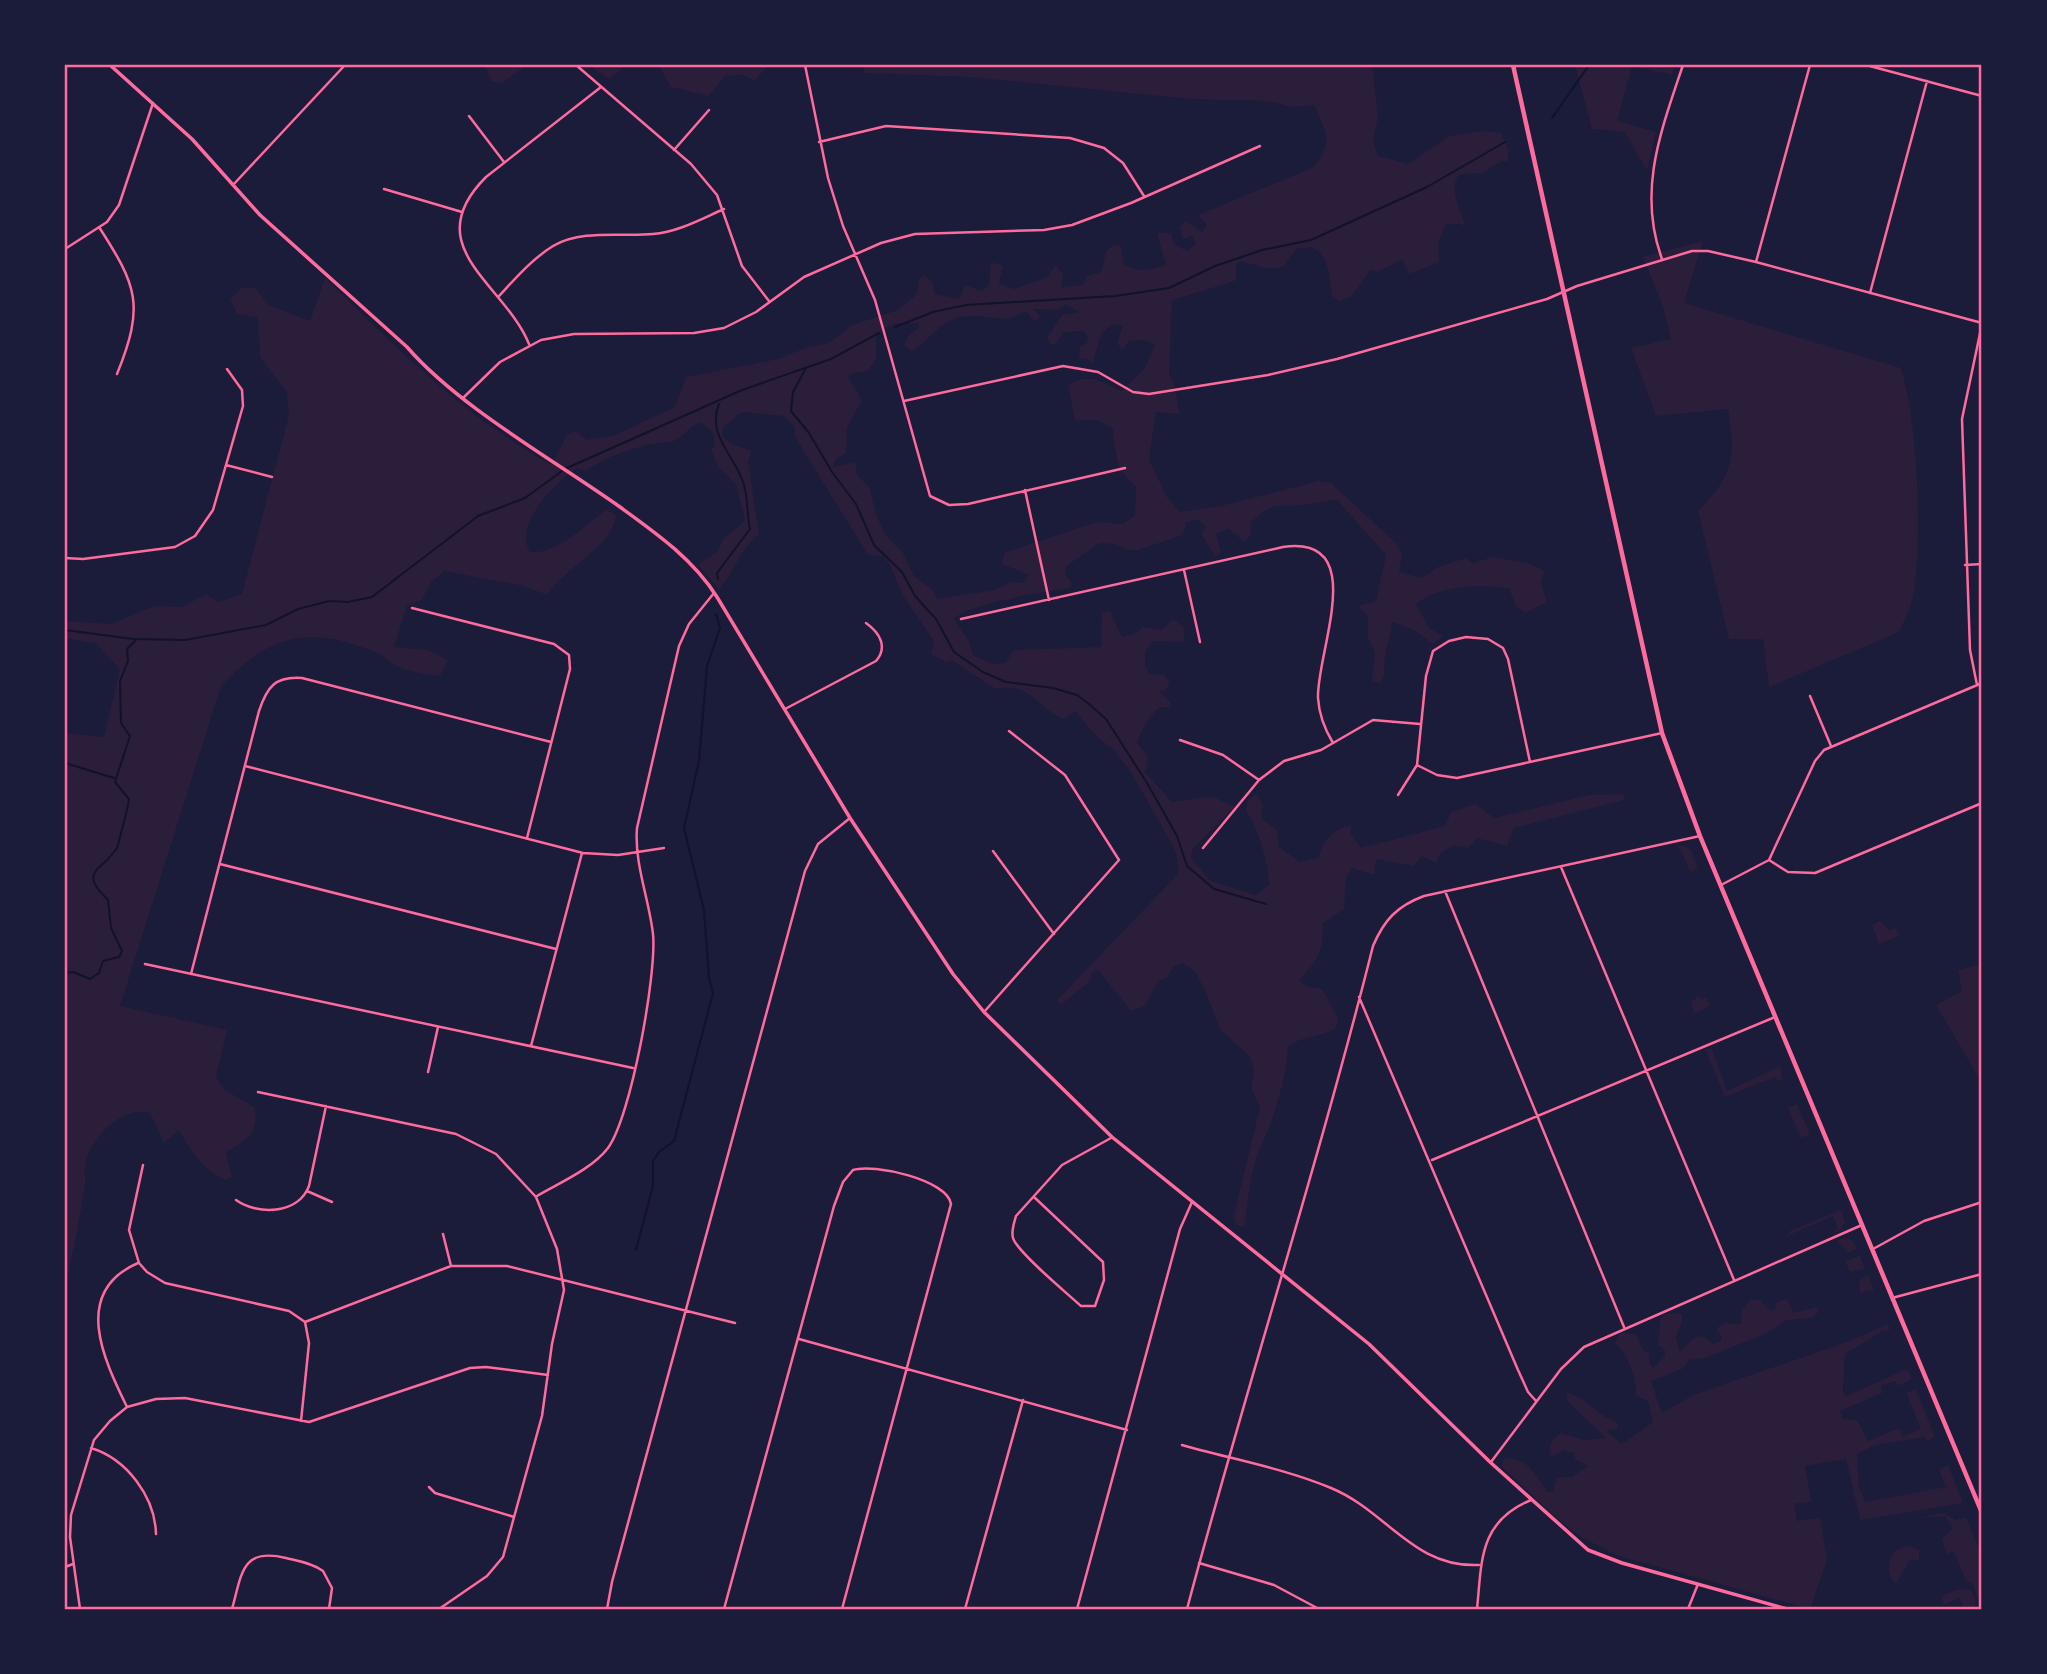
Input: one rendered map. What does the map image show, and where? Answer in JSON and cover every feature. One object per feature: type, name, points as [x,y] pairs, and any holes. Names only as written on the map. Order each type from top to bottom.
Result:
[{"type":"highway","points":[[1513,65],[1662,733],[1720,885],[1982,1513]]},
{"type":"main road","points":[[110,65],[153,102],[260,215],[423,365],[463,398],[670,545],[714,593],[850,818],[953,974],[984,1012],[1112,1137],[1368,1344],[1490,1462],[1588,1550],[1787,1609]]},
{"type":"street","points":[[233,185],[345,65]]},
{"type":"street","points":[[576,65],[674,149],[711,188],[724,209],[741,266],[769,300]]},
{"type":"street","points":[[805,65],[819,142],[838,210],[875,300],[930,496],[937,502],[968,503],[1125,468]]},
{"type":"street","points":[[1662,259],[1649,216],[1650,191],[1660,141],[1683,65]]},
{"type":"street","points":[[1756,262],[1810,65]]},
{"type":"street","points":[[1866,65],[1982,96]]},
{"type":"street","points":[[1870,293],[1927,81]]},
{"type":"street","points":[[529,344],[518,321],[474,270],[464,253],[460,223],[462,212],[477,186],[601,86]]},
{"type":"street","points":[[65,249],[99,227],[119,205],[153,102]]},
{"type":"street","points":[[674,149],[709,110]]},
{"type":"street","points":[[469,116],[504,162]]},
{"type":"street","points":[[819,142],[886,126],[1070,138],[1104,148],[1123,163],[1144,196]]},
{"type":"street","points":[[463,398],[500,362],[529,344],[574,334],[710,331],[734,324],[804,277],[855,253],[915,234],[1044,230],[1073,225],[1260,146]]},
{"type":"street","points":[[384,189],[462,212]]},
{"type":"street","points":[[498,297],[528,266],[554,245],[583,237],[656,234],[682,227],[724,209]]},
{"type":"street","points":[[99,227],[126,269],[133,290],[134,313],[117,374]]},
{"type":"street","points":[[905,401],[1063,366],[1094,371],[1133,392],[1149,394],[1231,382],[1417,338],[1662,259],[1708,251],[1756,262],[1982,323],[1962,419],[1965,565],[1970,650],[1977,685]]},
{"type":"street","points":[[65,558],[83,559],[175,547],[189,540],[209,520],[244,400],[239,385],[227,369]]},
{"type":"street","points":[[226,465],[272,477]]},
{"type":"street","points":[[1025,490],[1049,601]]},
{"type":"street","points":[[961,619],[1294,545],[1314,550],[1323,556],[1334,574],[1335,582],[1318,696],[1324,729],[1333,743]]},
{"type":"street","points":[[1965,565],[1982,564]]},
{"type":"street","points":[[1184,570],[1200,642]]},
{"type":"street","points":[[536,1197],[585,1167],[610,1146],[623,1113],[653,964],[653,931],[636,831],[679,646],[689,624],[714,593]]},
{"type":"street","points":[[412,608],[546,642],[566,651],[570,669],[527,838]]},
{"type":"street","points":[[785,709],[876,661],[881,655],[882,641],[875,629],[866,623]]},
{"type":"street","points":[[1398,795],[1417,765],[1428,662],[1433,651],[1449,641],[1466,637],[1488,639],[1503,648],[1508,659],[1530,762]]},
{"type":"street","points":[[191,974],[265,692],[276,681],[287,677],[304,678],[551,742]]},
{"type":"street","points":[[1720,885],[1769,860],[1815,761],[1831,746],[1982,683]]},
{"type":"street","points":[[1810,696],[1831,746]]},
{"type":"street","points":[[1203,848],[1259,780],[1284,761],[1333,743],[1373,720],[1420,724]]},
{"type":"street","points":[[984,1012],[1119,860],[1065,775],[1009,731]]},
{"type":"street","points":[[1417,765],[1437,775],[1457,778],[1662,733]]},
{"type":"street","points":[[1180,740],[1223,755],[1259,780]]},
{"type":"street","points":[[245,765],[582,853],[610,855],[664,848]]},
{"type":"street","points":[[1769,860],[1788,872],[1815,873],[1982,803]]},
{"type":"street","points":[[607,1609],[612,1582],[805,871],[817,844],[850,818]]},
{"type":"street","points":[[1187,1609],[1282,1272],[1303,1208],[1373,946],[1390,916],[1413,900],[1445,891],[1700,836]]},
{"type":"street","points":[[993,851],[1054,934]]},
{"type":"street","points":[[531,1046],[582,853]]},
{"type":"street","points":[[220,864],[556,949]]},
{"type":"street","points":[[1561,867],[1734,1280]]},
{"type":"street","points":[[1445,891],[1624,1327]]},
{"type":"street","points":[[145,964],[634,1068]]},
{"type":"street","points":[[1359,996],[1518,1370],[1528,1392],[1536,1401]]},
{"type":"street","points":[[1430,1160],[1775,1017]]},
{"type":"street","points":[[428,1072],[438,1027]]},
{"type":"street","points":[[258,1092],[430,1126],[480,1145],[505,1162],[536,1197],[557,1249],[564,1279],[542,1416],[503,1557],[487,1576],[439,1609]]},
{"type":"street","points":[[236,1199],[249,1208],[271,1210],[292,1204],[307,1191],[326,1106]]},
{"type":"street","points":[[1034,1197],[1103,1262],[1104,1280],[1095,1306],[1081,1306],[1014,1241],[1016,1216],[1070,1157],[1112,1137]]},
{"type":"street","points":[[143,1165],[129,1230],[139,1262],[147,1272],[165,1283],[289,1311],[305,1322],[309,1343],[300,1422]]},
{"type":"street","points":[[724,1609],[834,1206],[844,1182],[853,1170],[875,1168],[935,1184],[948,1194],[951,1205],[842,1609]]},
{"type":"street","points":[[307,1191],[332,1202]]},
{"type":"street","points":[[1077,1609],[1179,1233],[1192,1202]]},
{"type":"street","points":[[1873,1249],[1933,1217],[1982,1202]]},
{"type":"street","points":[[1490,1462],[1561,1369],[1584,1347],[1624,1327],[1862,1225]]},
{"type":"street","points":[[443,1234],[452,1266]]},
{"type":"street","points":[[127,1408],[102,1356],[99,1316],[103,1294],[112,1280],[139,1262]]},
{"type":"street","points":[[305,1322],[452,1266],[507,1266],[735,1322]]},
{"type":"street","points":[[1892,1298],[1982,1274]]},
{"type":"street","points":[[799,1339],[1126,1430]]},
{"type":"street","points":[[80,1609],[70,1520],[91,1448],[101,1430],[127,1408],[156,1399],[185,1398],[300,1422],[322,1420],[470,1368],[486,1367],[548,1376]]},
{"type":"street","points":[[965,1609],[1023,1400]]},
{"type":"street","points":[[1182,1445],[1333,1489],[1366,1508],[1419,1551],[1446,1564],[1479,1566]]},
{"type":"street","points":[[91,1448],[109,1456],[131,1475],[152,1507],[156,1534]]},
{"type":"street","points":[[429,1487],[435,1493],[514,1517]]},
{"type":"street","points":[[1476,1609],[1479,1566],[1489,1536],[1499,1522],[1517,1506],[1531,1500]]},
{"type":"street","points":[[232,1609],[246,1565],[253,1557],[267,1553],[310,1564],[325,1573],[332,1588],[330,1609]]},
{"type":"street","points":[[1199,1563],[1274,1585],[1319,1609]]},
{"type":"street","points":[[65,1566],[73,1564]]},
{"type":"street","points":[[1688,1609],[1698,1584]]},
{"type":"shaded area","points":[[485,65],[527,65],[502,83],[491,81]]},
{"type":"shaded area","points":[[589,65],[627,65],[609,79]]},
{"type":"shaded area","points":[[658,65],[769,65],[754,81],[744,75],[725,76],[709,96],[671,87]]},
{"type":"shaded area","points":[[858,65],[1372,65],[1378,117],[1373,141],[1378,156],[1408,164],[1449,136],[1482,131],[1501,133],[1509,151],[1508,161],[1501,161],[1483,173],[1460,174],[1456,179],[1456,200],[1466,228],[1461,224],[1446,224],[1438,244],[1439,262],[1409,274],[1402,260],[1377,272],[1370,270],[1352,296],[1339,301],[1332,296],[1322,256],[1311,247],[1296,249],[1283,267],[1269,269],[1241,261],[1236,264],[1236,280],[1172,300],[1169,375],[1174,383],[1180,414],[1156,412],[1149,460],[1167,497],[1180,512],[1221,506],[1319,481],[1331,483],[1396,543],[1402,556],[1399,572],[1422,578],[1438,567],[1466,558],[1473,563],[1493,557],[1531,564],[1544,571],[1541,583],[1547,602],[1525,613],[1516,606],[1509,589],[1486,586],[1436,593],[1416,604],[1429,628],[1443,636],[1433,644],[1414,630],[1392,622],[1384,663],[1385,675],[1380,683],[1372,681],[1375,652],[1368,638],[1368,616],[1358,606],[1376,601],[1386,555],[1337,500],[1272,507],[1251,522],[1251,535],[1245,542],[1228,529],[1216,534],[1221,553],[1215,556],[1202,535],[1205,526],[1197,519],[1186,523],[1183,535],[1138,550],[1126,550],[1115,544],[1100,543],[1065,567],[1066,575],[1072,584],[1070,588],[991,603],[962,613],[954,619],[969,641],[973,655],[993,664],[1006,663],[1013,650],[1101,647],[1102,613],[1110,611],[1122,637],[1136,633],[1143,627],[1161,630],[1174,619],[1185,629],[1183,642],[1154,641],[1145,651],[1145,666],[1150,674],[1164,675],[1170,682],[1166,690],[1160,692],[1172,704],[1170,708],[1160,707],[1152,715],[1137,743],[1147,755],[1145,772],[1172,802],[1212,796],[1235,807],[1193,848],[1191,858],[1211,881],[1255,895],[1269,885],[1262,847],[1246,811],[1248,800],[1256,794],[1263,804],[1261,818],[1277,830],[1279,847],[1300,862],[1318,858],[1330,836],[1339,829],[1352,825],[1350,832],[1361,848],[1445,826],[1451,812],[1476,804],[1494,818],[1589,795],[1625,794],[1624,800],[1514,828],[1507,846],[1477,838],[1469,848],[1454,845],[1441,853],[1436,863],[1422,856],[1413,866],[1376,859],[1374,875],[1353,868],[1346,877],[1344,909],[1323,923],[1318,955],[1299,980],[1307,987],[1322,989],[1339,1019],[1335,1029],[1288,1046],[1278,1099],[1254,1168],[1244,1228],[1236,1224],[1234,1215],[1260,1107],[1251,1088],[1254,1071],[1250,1057],[1220,1029],[1195,972],[1183,963],[1174,966],[1167,978],[1158,981],[1145,1006],[1131,1011],[1098,970],[1091,973],[1091,980],[1061,1005],[1057,1000],[1179,873],[1176,852],[1131,772],[1114,750],[1097,737],[1075,711],[1063,719],[1026,692],[1008,688],[996,689],[951,660],[946,662],[931,654],[934,641],[902,594],[891,567],[883,556],[868,555],[795,437],[794,426],[784,416],[742,412],[724,426],[722,436],[732,444],[752,451],[748,461],[759,534],[746,548],[719,589],[698,565],[717,552],[723,539],[745,521],[736,484],[718,467],[711,449],[715,446],[713,433],[702,423],[697,424],[675,441],[626,451],[585,471],[577,468],[548,494],[527,529],[526,541],[530,552],[561,544],[606,510],[616,515],[607,536],[547,595],[524,586],[444,571],[431,582],[422,600],[407,606],[394,647],[428,650],[448,660],[440,676],[404,669],[375,652],[351,644],[310,637],[291,639],[274,645],[256,655],[221,686],[120,1006],[227,1030],[216,1077],[225,1090],[254,1107],[255,1123],[245,1140],[226,1152],[232,1177],[226,1180],[199,1160],[179,1130],[164,1143],[150,1113],[129,1114],[109,1126],[93,1145],[85,1165],[85,1187],[65,1287],[65,733],[104,737],[120,669],[96,644],[65,638],[65,621],[111,624],[155,606],[182,607],[206,594],[218,602],[242,594],[289,415],[287,393],[260,357],[258,318],[237,314],[230,299],[242,288],[255,288],[269,305],[310,321],[325,278],[405,355],[460,403],[520,446],[552,465],[566,436],[575,431],[587,440],[615,435],[675,407],[686,377],[778,359],[808,347],[829,343],[852,325],[898,310],[916,295],[919,280],[924,275],[933,282],[934,294],[959,299],[965,285],[982,291],[989,285],[991,262],[1003,266],[999,284],[1014,289],[1046,278],[1056,265],[1063,275],[1061,287],[1083,285],[1087,276],[1101,272],[1106,252],[1114,244],[1121,246],[1124,265],[1129,268],[1145,270],[1166,265],[1157,233],[1171,233],[1174,245],[1188,251],[1196,244],[1192,236],[1182,239],[1180,227],[1186,221],[1202,232],[1207,225],[1198,215],[1312,168],[1324,152],[1326,144],[1325,131],[1314,105],[1294,107],[1267,101],[1190,99],[971,77],[864,73],[864,68]],"holes":[[[1066,304],[1079,312],[1062,315],[1047,338],[1050,344],[1056,344],[1063,332],[1084,331],[1088,337],[1087,343],[1080,346],[1079,358],[1093,363],[1101,334],[1112,324],[1123,326],[1117,343],[1122,350],[1129,341],[1143,340],[1155,345],[1145,368],[1122,391],[1089,379],[1068,385],[1075,421],[1097,420],[1113,429],[1120,468],[1136,486],[1135,515],[1123,524],[1096,522],[1004,553],[1002,564],[1029,575],[1023,583],[1010,582],[995,590],[937,599],[934,591],[914,576],[903,553],[887,537],[876,515],[870,488],[857,475],[855,462],[833,467],[836,459],[846,453],[847,428],[862,400],[849,379],[850,374],[867,371],[876,360],[876,333],[896,323],[919,323],[904,345],[912,351],[943,325],[956,318],[971,316],[1008,319],[1022,312],[1028,313],[1034,321],[1040,317],[1034,309],[1057,310]]]},
{"type":"shaded area","points":[[1575,65],[1675,65],[1672,75],[1632,66],[1617,121],[1656,132],[1647,171],[1625,132],[1592,129]]},
{"type":"shaded area","points":[[1703,241],[1684,303],[1901,368],[1907,391],[1915,450],[1918,545],[1913,597],[1899,632],[1769,687],[1763,639],[1729,639],[1698,511],[1719,487],[1729,465],[1732,440],[1728,409],[1656,416],[1631,348],[1671,339],[1663,307],[1643,257]]},
{"type":"shaded area","points":[[1682,845],[1691,850],[1698,868],[1690,872],[1681,850],[1676,847]]},
{"type":"shaded area","points":[[1880,921],[1889,930],[1896,928],[1899,936],[1879,944],[1872,925]]},
{"type":"shaded area","points":[[1982,964],[1982,1083],[1936,1005],[1962,991],[1958,970]]},
{"type":"shaded area","points":[[1698,996],[1701,999],[1706,997],[1710,1006],[1695,1014],[1691,1002]]},
{"type":"shaded area","points":[[1705,1049],[1712,1049],[1727,1091],[1781,1066],[1782,1079],[1779,1081],[1775,1077],[1725,1097]]},
{"type":"shaded area","points":[[1797,1104],[1810,1134],[1801,1138],[1788,1108]]},
{"type":"shaded area","points":[[1841,1210],[1845,1223],[1838,1232],[1832,1233],[1838,1228],[1833,1216],[1785,1237],[1790,1231]]},
{"type":"shaded area","points":[[1845,1238],[1853,1241],[1857,1249],[1848,1253],[1837,1240]]},
{"type":"shaded area","points":[[1860,1256],[1865,1269],[1850,1272],[1845,1261]]},
{"type":"shaded area","points":[[1868,1275],[1874,1290],[1860,1293],[1859,1281]]},
{"type":"shaded area","points":[[1751,1299],[1760,1300],[1771,1311],[1775,1309],[1776,1303],[1787,1299],[1794,1313],[1817,1307],[1819,1312],[1812,1318],[1787,1320],[1765,1334],[1705,1358],[1690,1359],[1682,1369],[1651,1381],[1662,1413],[1693,1395],[1847,1342],[1888,1324],[1890,1329],[1845,1354],[1843,1390],[1846,1396],[1907,1369],[1912,1379],[1898,1386],[1895,1381],[1881,1386],[1882,1393],[1840,1411],[1843,1419],[1858,1421],[1868,1441],[1899,1428],[1902,1437],[1921,1429],[1906,1393],[1916,1389],[1935,1437],[1927,1441],[1925,1437],[1875,1445],[1857,1454],[1859,1486],[1865,1502],[1946,1487],[1939,1470],[1948,1465],[1963,1503],[1860,1520],[1846,1459],[1805,1466],[1811,1501],[1794,1504],[1797,1521],[1820,1518],[1827,1560],[1810,1609],[1616,1555],[1581,1537],[1501,1466],[1504,1459],[1512,1458],[1524,1463],[1547,1492],[1553,1492],[1557,1477],[1572,1477],[1588,1466],[1575,1459],[1574,1453],[1564,1450],[1552,1457],[1549,1452],[1552,1440],[1561,1433],[1584,1440],[1606,1438],[1568,1402],[1566,1392],[1617,1422],[1618,1429],[1606,1431],[1622,1444],[1653,1422],[1648,1401],[1636,1396],[1631,1367],[1615,1343],[1621,1332],[1636,1335],[1643,1350],[1649,1353],[1649,1363],[1653,1368],[1665,1356],[1665,1350],[1658,1345],[1660,1319],[1668,1313],[1682,1314],[1676,1337],[1680,1352],[1700,1336],[1712,1344],[1720,1342],[1722,1338],[1718,1327],[1727,1323],[1741,1324],[1742,1310]]},
{"type":"shaded area","points":[[1943,1513],[1956,1520],[1966,1517],[1982,1555],[1982,1596],[1977,1598],[1973,1584],[1966,1581],[1954,1551],[1946,1554],[1942,1538],[1953,1529],[1946,1516],[1918,1518]]},
{"type":"shaded area","points":[[1910,1546],[1919,1550],[1919,1560],[1910,1560],[1896,1584],[1889,1572],[1890,1559],[1896,1550]]},
{"type":"shaded area","points":[[1963,1588],[1971,1590],[1975,1598],[1975,1609],[1964,1609],[1960,1598],[1944,1605],[1941,1596]]},
{"type":"waterway","points":[[1552,118],[1589,65]]},
{"type":"waterway","points":[[895,327],[933,312],[966,305],[1115,296],[1169,288],[1215,266],[1262,250],[1311,240],[1427,187],[1505,142]]},
{"type":"waterway","points":[[567,468],[742,390],[831,359],[879,333]]},
{"type":"waterway","points":[[806,368],[793,392],[791,411],[809,433],[832,472],[856,504],[874,545],[902,572],[915,596],[936,619],[954,652],[983,672],[1006,682],[1053,688],[1077,695],[1089,704],[1106,719],[1147,783],[1177,836],[1187,866],[1214,889],[1266,904]]},
{"type":"waterway","points":[[718,579],[717,573],[750,529],[744,485],[716,426],[719,404]]},
{"type":"waterway","points":[[65,630],[133,639],[185,640],[266,625],[298,609],[329,601],[348,602],[372,597],[478,516],[525,498],[562,471]]},
{"type":"waterway","points":[[636,1250],[653,1186],[653,1161],[659,1152],[674,1141],[713,993],[709,978],[704,910],[684,828],[699,761],[707,666],[720,628],[716,614]]},
{"type":"waterway","points":[[65,973],[73,972],[90,979],[99,973],[103,961],[119,957],[122,951],[111,928],[108,900],[94,883],[93,877],[117,848],[129,802],[115,782],[130,736],[121,723],[120,681],[128,661],[127,649],[135,641]]},
{"type":"waterway","points":[[65,763],[114,778]]}]
